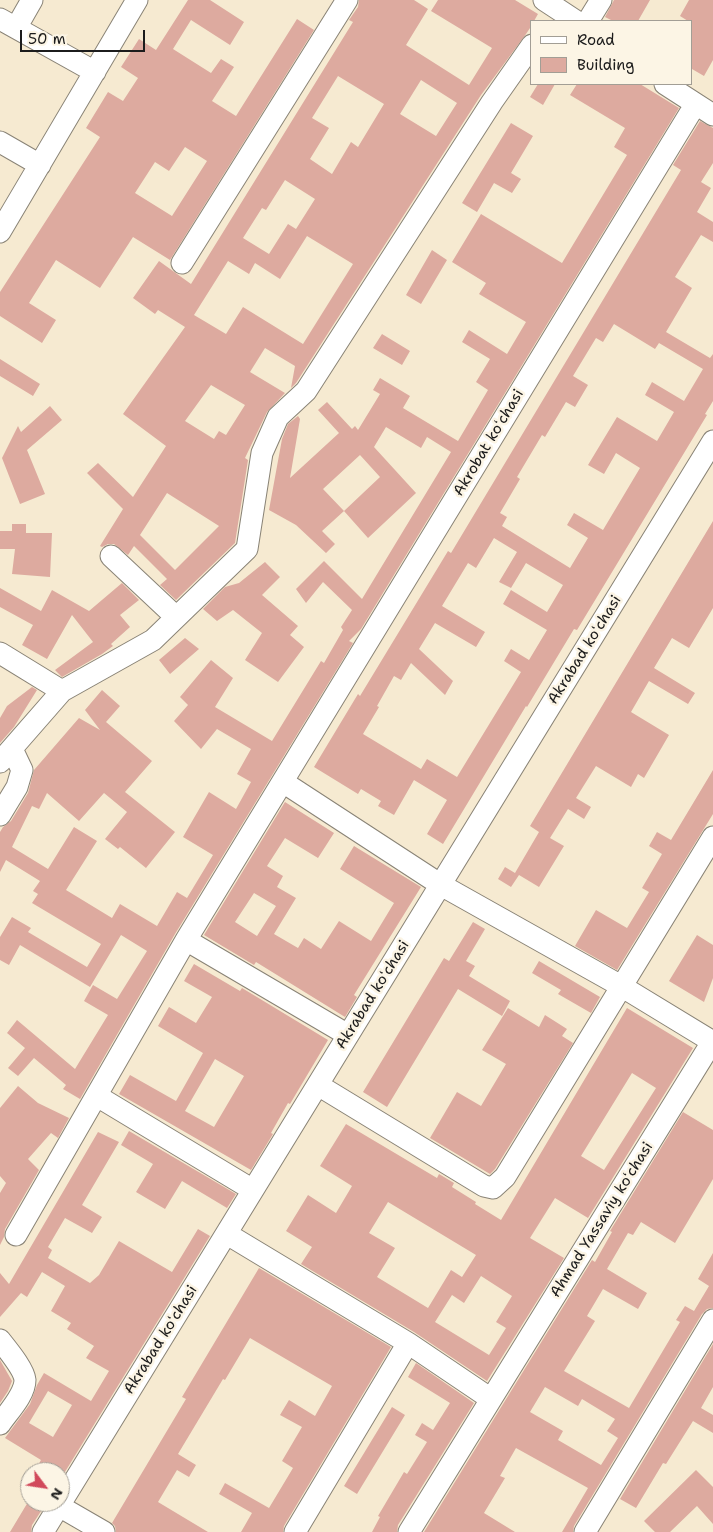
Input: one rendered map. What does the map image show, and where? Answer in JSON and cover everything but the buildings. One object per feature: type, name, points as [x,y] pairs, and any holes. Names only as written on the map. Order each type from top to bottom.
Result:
[{"type":"street","points":[[32,0],[8,24],[94,72]]},
{"type":"street","points":[[0,232],[137,0]]},
{"type":"street","points":[[182,263],[347,0]]},
{"type":"street","points":[[589,20],[601,0]]},
{"type":"street","points":[[550,10],[574,20]]},
{"type":"street","points":[[0,815],[17,787],[22,770],[6,755],[62,691],[153,640],[247,549],[262,452],[278,417],[306,391],[492,102],[530,47]]},
{"type":"street","points":[[665,85],[713,115]]},
{"type":"street","name":"Akrobat koʻchasi","points":[[16,1235],[186,940],[695,105]]},
{"type":"street","points":[[0,142],[40,165]]},
{"type":"street","name":"Akrabad koʻchasi","points":[[70,1488],[713,440]]},
{"type":"street","points":[[111,556],[176,618]]},
{"type":"street","points":[[0,652],[62,691]]},
{"type":"street","points":[[282,782],[441,884],[621,986],[713,1042]]},
{"type":"street","points":[[318,1085],[484,1186],[493,1188],[505,1177],[713,837]]},
{"type":"street","points":[[186,940],[348,1035]]},
{"type":"street","name":"Ahmad Yassaviy koʻchasi","points":[[409,1532],[713,1042]]},
{"type":"street","points":[[97,1096],[253,1190]]},
{"type":"street","points":[[226,1234],[408,1344],[491,1399]]},
{"type":"street","points":[[585,1532],[713,1320]]},
{"type":"street","points":[[0,1340],[22,1371],[25,1380],[21,1393],[0,1424]]},
{"type":"street","points":[[295,1532],[408,1344]]},
{"type":"street","name":"Akrabad koʻchasi","points":[[43,1532],[55,1512]]},
{"type":"street","points":[[69,1512],[104,1532]]}]
